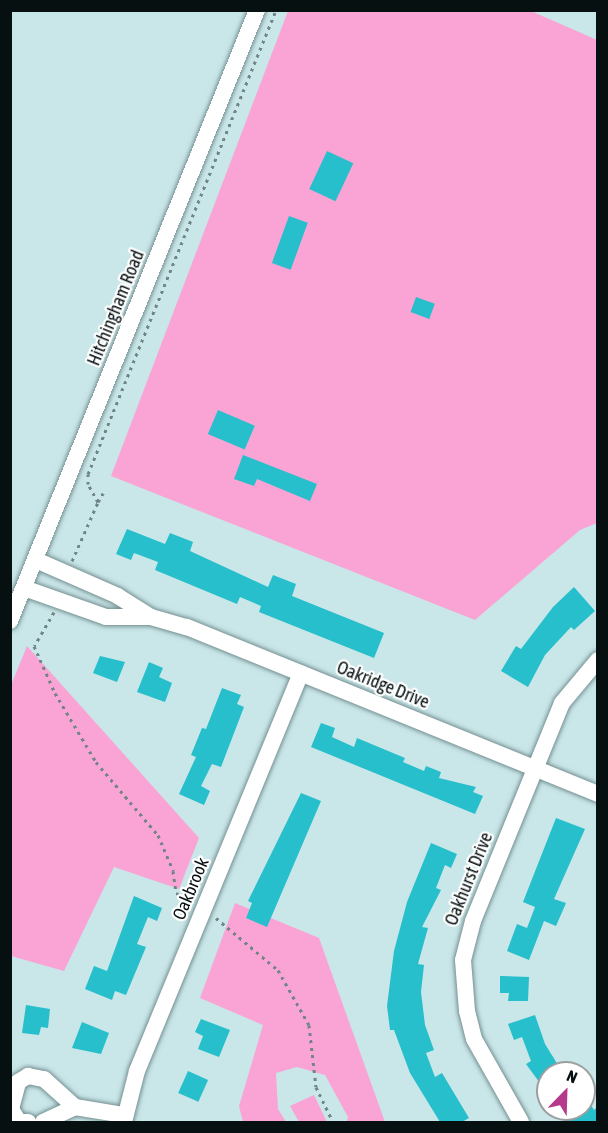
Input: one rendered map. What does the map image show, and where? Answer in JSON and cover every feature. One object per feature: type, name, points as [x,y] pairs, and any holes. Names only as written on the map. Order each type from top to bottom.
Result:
[{"type":"street","name":"Hitchingham Road","points":[[10,621],[257,10]]},
{"type":"street","name":"Oakridge Drive","points":[[36,560],[118,596],[152,617],[187,627],[597,794]]},
{"type":"street","name":"Oakridge Drive","points":[[24,588],[58,602],[106,617],[152,617]]},
{"type":"street","name":"Oakhurst Drive","points":[[521,1122],[474,1039],[467,1011],[463,960],[473,921],[562,703],[597,660]]},
{"type":"street","name":"Oakbrook","points":[[124,1119],[137,1071],[301,674]]},
{"type":"street","points":[[28,1122],[19,1122],[11,1109],[18,1082],[28,1077],[44,1078],[75,1107],[124,1119]]},
{"type":"street","points":[[44,1122],[75,1107]]},
{"type":"path","points":[[98,502],[88,484],[88,474],[276,10]]},
{"type":"path","points":[[67,574],[105,490]]},
{"type":"path","points":[[58,602],[34,646],[56,693],[96,762],[159,835],[173,871],[176,893],[204,908],[278,970],[309,1025],[316,1088],[333,1122]]},
{"type":"shaded area","points":[[288,11],[531,11],[597,40],[597,523],[580,530],[475,620],[111,476]]},
{"type":"shaded area","points":[[27,646],[199,838],[179,889],[114,867],[64,971],[11,956],[11,685]]},
{"type":"shaded area","points":[[235,903],[319,938],[385,1122],[347,1122],[348,1117],[325,1075],[297,1067],[276,1073],[278,1109],[286,1122],[243,1122],[239,1106],[263,1025],[200,998]]},
{"type":"shaded area","points":[[314,1095],[327,1122],[299,1122],[290,1106]]},
{"type":"building","points":[[327,151],[353,163],[336,201],[309,189]]},
{"type":"building","points":[[289,216],[308,223],[291,270],[272,263]]},
{"type":"building","points":[[416,297],[435,304],[429,319],[411,312]]},
{"type":"building","points":[[218,410],[255,426],[245,450],[208,434]]},
{"type":"building","points":[[243,455],[317,484],[310,501],[257,479],[254,486],[234,479]]},
{"type":"building","points":[[127,529],[165,544],[170,533],[193,542],[190,551],[268,587],[273,575],[296,584],[292,596],[384,633],[374,658],[259,612],[261,606],[240,597],[237,604],[155,570],[158,562],[134,553],[131,560],[116,554]]},
{"type":"building","points":[[574,587],[595,611],[574,630],[571,627],[545,655],[528,687],[501,671],[516,646],[521,649],[553,607]]},
{"type":"building","points":[[100,656],[125,662],[117,682],[93,673]]},
{"type":"building","points":[[149,662],[163,668],[159,677],[172,683],[165,702],[137,692]]},
{"type":"building","points":[[222,688],[241,695],[237,704],[244,707],[221,767],[212,764],[201,786],[210,791],[204,805],[179,794],[196,757],[191,755],[202,728],[206,729]]},
{"type":"building","points":[[321,723],[335,728],[332,737],[354,747],[357,738],[405,758],[403,762],[424,771],[426,766],[441,772],[439,778],[476,787],[473,792],[483,796],[475,814],[311,747]]},
{"type":"building","points":[[301,793],[321,801],[267,927],[246,918],[252,903],[248,901]]},
{"type":"building","points":[[556,818],[585,829],[554,899],[566,903],[556,926],[544,921],[529,960],[507,951],[517,924],[527,928],[535,907],[523,902]]},
{"type":"building","points":[[431,843],[457,854],[451,868],[445,865],[436,888],[441,890],[422,927],[428,928],[418,964],[424,965],[421,992],[425,1025],[434,1050],[426,1053],[435,1077],[442,1073],[469,1118],[462,1122],[440,1122],[410,1073],[394,1030],[390,1030],[387,1006],[394,951],[407,902]]},
{"type":"building","points":[[134,896],[162,908],[157,921],[148,917],[137,944],[146,947],[126,995],[115,991],[112,1000],[85,989],[94,966],[107,971]]},
{"type":"building","points":[[500,976],[529,977],[528,1001],[508,1001],[509,993],[500,993]]},
{"type":"building","points":[[26,1005],[50,1009],[48,1028],[41,1027],[39,1035],[22,1033]]},
{"type":"building","points":[[535,1015],[545,1044],[556,1061],[536,1061],[536,1078],[526,1064],[531,1061],[522,1037],[514,1040],[508,1024]]},
{"type":"building","points":[[201,1019],[230,1030],[219,1057],[198,1049],[203,1036],[195,1032]]},
{"type":"building","points":[[82,1022],[109,1033],[101,1054],[72,1048]]},
{"type":"building","points":[[188,1071],[208,1080],[198,1102],[178,1093]]},
{"type":"building","points":[[597,1107],[597,1122],[565,1122],[596,1121]]}]
